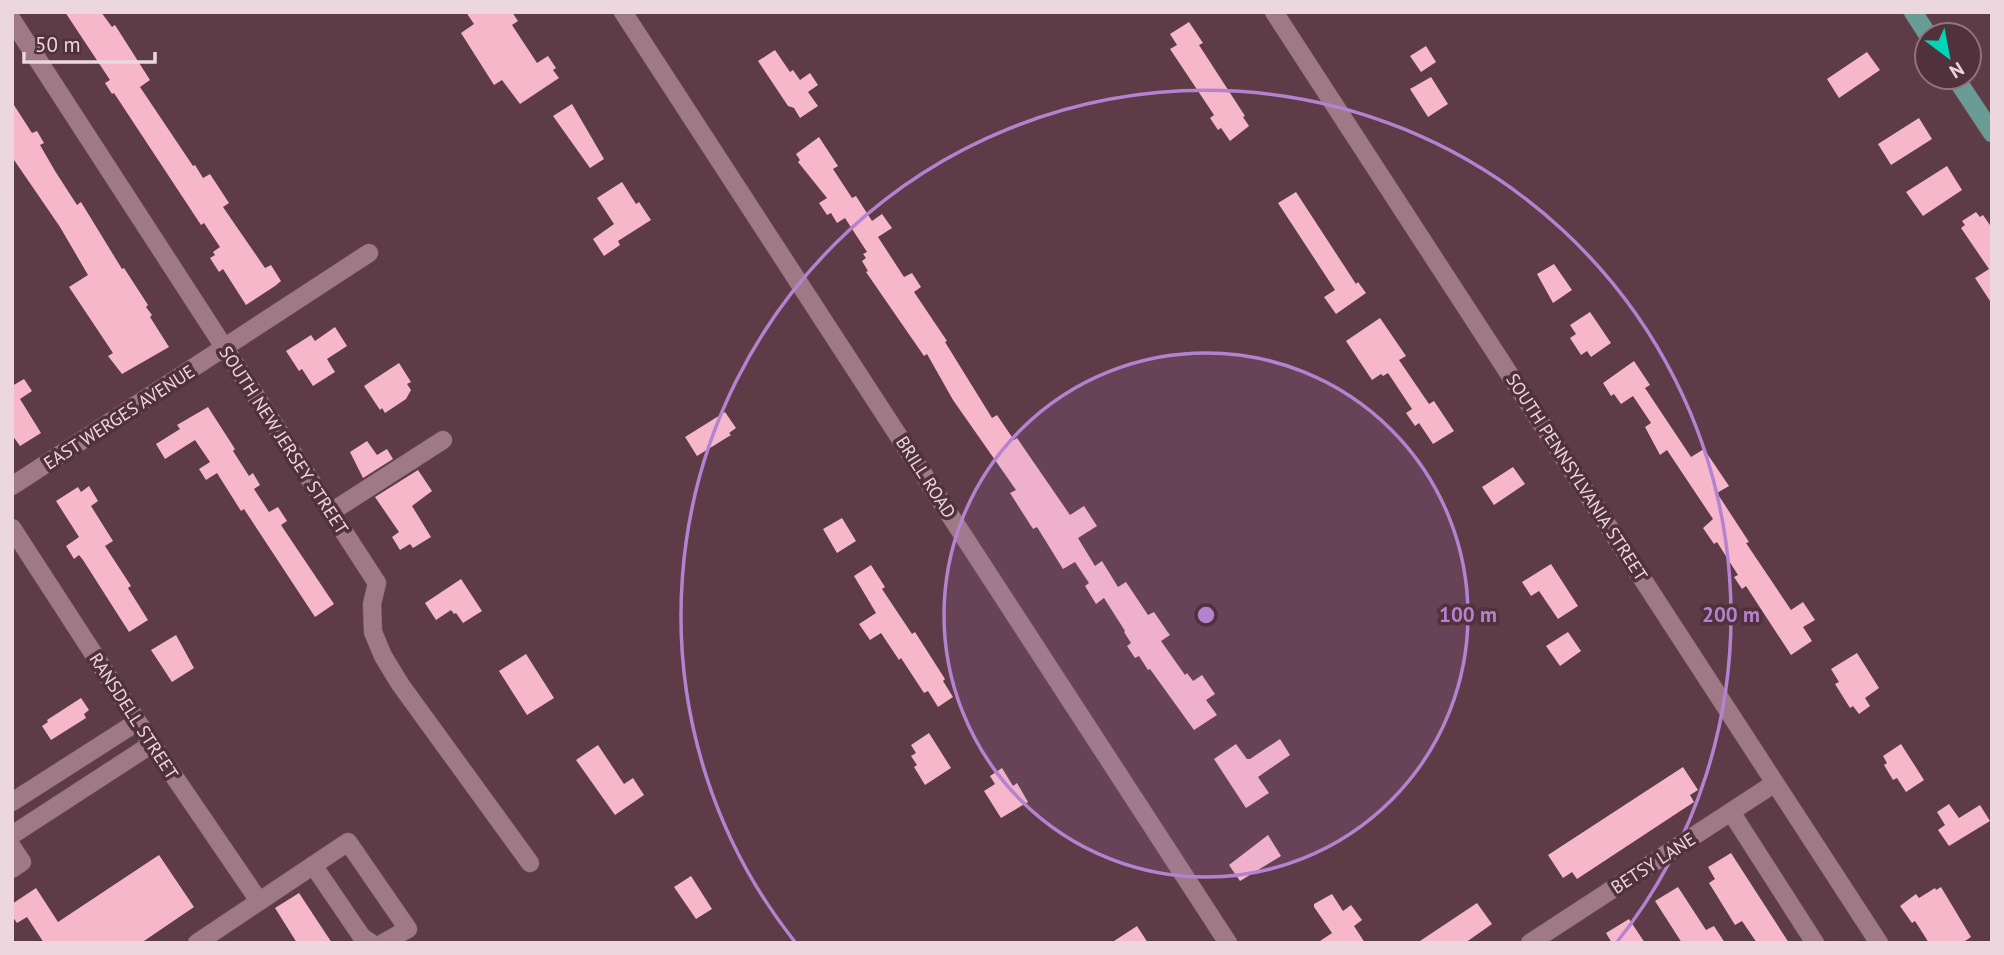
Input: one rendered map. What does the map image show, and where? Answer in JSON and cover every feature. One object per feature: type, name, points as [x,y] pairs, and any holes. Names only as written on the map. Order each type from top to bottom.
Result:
[{"type":"main road","points":[[1964,91],[1992,133]]},
{"type":"street","name":"BRILL ROAD","points":[[623,12],[1228,943]]},
{"type":"street","name":"SOUTH PENNSYLVANIA STREET","points":[[1274,12],[1879,943]]},
{"type":"street","name":"SOUTH NEW JERSEY STREET","points":[[12,20],[377,583],[372,604],[373,632],[383,656],[400,684],[530,863]]},
{"type":"street","name":"EAST WERGES AVENUE","points":[[12,486],[369,253]]},
{"type":"street","points":[[331,512],[443,440]]},
{"type":"street","name":"RANSDELL STREET","points":[[12,528],[137,722],[259,901]]},
{"type":"street","points":[[12,802],[137,722]]},
{"type":"street","points":[[15,827],[152,744]]},
{"type":"street","name":"BETSY LANE","points":[[1530,943],[1776,783]]},
{"type":"street","points":[[1731,812],[1815,943]]},
{"type":"street","points":[[197,943],[348,842],[408,929],[383,943]]},
{"type":"street","points":[[12,847],[22,862],[12,869]]},
{"type":"street","points":[[313,865],[362,937],[371,943]]},
{"type":"building","points":[[65,12],[101,12],[112,27],[115,25],[150,80],[140,87],[193,166],[195,165],[203,178],[210,174],[229,203],[223,207],[265,268],[271,265],[281,281],[275,286],[246,305],[223,269],[219,272],[210,258],[220,247],[204,223],[201,225],[114,93],[112,94],[105,83],[110,80]]},
{"type":"building","points":[[466,12],[512,12],[518,21],[512,25],[537,63],[548,56],[559,78],[520,104],[502,80],[494,85],[461,33],[474,24]]},
{"type":"building","points":[[1189,22],[1203,43],[1199,45],[1249,126],[1230,141],[1210,118],[1214,115],[1170,49],[1177,45],[1170,34]]},
{"type":"building","points":[[1426,46],[1436,62],[1421,72],[1410,56]]},
{"type":"building","points":[[775,50],[790,72],[793,70],[800,80],[810,73],[818,85],[808,92],[818,106],[800,118],[794,108],[788,106],[758,61]]},
{"type":"building","points":[[1867,52],[1880,70],[1839,98],[1827,79]]},
{"type":"building","points":[[1431,77],[1448,104],[1428,117],[1410,89]]},
{"type":"building","points":[[12,102],[32,133],[37,131],[44,143],[40,145],[55,171],[77,205],[81,202],[122,269],[124,268],[148,305],[146,307],[152,315],[150,317],[169,347],[122,374],[108,356],[113,353],[69,287],[88,275],[60,227],[12,157]]},
{"type":"building","points":[[572,104],[604,159],[590,168],[553,116]]},
{"type":"building","points":[[1919,118],[1932,139],[1891,165],[1878,144]]},
{"type":"building","points":[[819,137],[838,166],[833,169],[852,198],[856,196],[872,221],[882,214],[892,228],[878,237],[904,277],[912,273],[921,287],[914,292],[947,341],[945,342],[992,418],[997,415],[1014,440],[1017,438],[1070,515],[1084,506],[1097,526],[1078,538],[1095,566],[1102,561],[1118,587],[1126,582],[1148,615],[1154,612],[1170,635],[1161,641],[1185,675],[1187,673],[1193,681],[1202,675],[1215,694],[1206,700],[1217,715],[1194,730],[1150,669],[1148,670],[1139,656],[1135,658],[1127,646],[1131,643],[1125,631],[1104,598],[1096,604],[1085,586],[1089,583],[1075,562],[1063,569],[1037,527],[1033,529],[1010,493],[1016,490],[953,400],[927,354],[924,356],[866,272],[868,271],[862,261],[866,258],[863,254],[867,252],[845,218],[837,223],[831,213],[827,215],[819,203],[827,198],[798,162],[800,160],[796,154]]},
{"type":"building","points":[[1947,166],[1962,190],[1923,216],[1906,192]]},
{"type":"building","points":[[622,182],[636,204],[639,202],[651,220],[618,241],[620,245],[604,256],[593,239],[614,224],[597,198]]},
{"type":"building","points":[[1296,192],[1356,284],[1358,282],[1366,293],[1336,314],[1324,297],[1335,290],[1278,203]]},
{"type":"building","points":[[1976,212],[1980,217],[1983,215],[1992,228],[1992,304],[1975,278],[1989,269],[1961,228],[1965,225],[1962,221]]},
{"type":"building","points":[[1554,264],[1572,290],[1553,303],[1537,274]]},
{"type":"building","points":[[1590,312],[1611,343],[1591,357],[1587,351],[1581,355],[1570,338],[1576,334],[1570,325]]},
{"type":"building","points":[[1380,318],[1406,356],[1399,360],[1429,404],[1434,401],[1454,431],[1433,444],[1419,423],[1415,426],[1406,413],[1412,409],[1388,373],[1372,380],[1346,341]]},
{"type":"building","points":[[335,327],[347,346],[327,359],[335,372],[313,386],[286,351],[311,335],[315,341]]},
{"type":"building","points":[[1634,361],[1650,385],[1645,388],[1691,457],[1704,449],[1729,486],[1717,493],[1749,542],[1746,543],[1791,610],[1803,602],[1815,620],[1803,627],[1812,641],[1791,655],[1746,586],[1742,589],[1734,577],[1738,575],[1717,542],[1714,544],[1703,528],[1713,519],[1667,450],[1660,455],[1645,427],[1651,423],[1633,396],[1621,404],[1614,394],[1611,396],[1603,383]]},
{"type":"building","points":[[399,363],[411,382],[407,384],[411,390],[406,399],[385,413],[382,408],[380,410],[364,386]]},
{"type":"building","points":[[24,379],[32,391],[20,399],[41,433],[20,446],[12,435],[12,386]]},
{"type":"building","points":[[208,407],[249,476],[253,473],[260,485],[254,489],[269,512],[278,507],[287,521],[281,525],[334,604],[315,617],[217,473],[206,480],[199,469],[210,462],[195,440],[165,459],[156,444],[180,429],[177,425]]},
{"type":"building","points":[[725,412],[736,428],[729,433],[731,435],[697,456],[685,437]]},
{"type":"building","points":[[367,441],[377,455],[387,449],[393,459],[363,478],[350,452]]},
{"type":"building","points":[[1513,467],[1525,484],[1494,505],[1482,487]]},
{"type":"building","points":[[418,470],[432,491],[412,506],[431,537],[413,548],[410,544],[400,550],[392,537],[399,532],[375,497]]},
{"type":"building","points":[[89,486],[98,501],[91,506],[113,541],[105,546],[131,586],[128,588],[148,620],[129,632],[83,560],[79,555],[74,559],[66,546],[79,537],[56,501],[78,487],[81,492]]},
{"type":"building","points":[[842,518],[856,541],[837,553],[823,529]]},
{"type":"building","points":[[1551,564],[1578,606],[1558,619],[1539,591],[1531,596],[1522,582]]},
{"type":"building","points":[[871,565],[885,587],[882,589],[912,634],[915,632],[945,679],[943,681],[953,697],[938,707],[928,691],[924,693],[881,633],[870,640],[859,624],[876,613],[854,576]]},
{"type":"building","points":[[461,579],[482,611],[463,623],[451,610],[436,620],[425,603]]},
{"type":"building","points":[[1568,632],[1581,651],[1560,666],[1546,646]]},
{"type":"building","points":[[176,635],[194,668],[172,682],[151,650]]},
{"type":"building","points":[[1857,653],[1879,688],[1865,698],[1870,706],[1859,714],[1853,706],[1850,708],[1835,684],[1839,682],[1831,669]]},
{"type":"building","points":[[526,654],[554,698],[527,715],[499,671]]},
{"type":"building","points":[[81,698],[89,710],[84,714],[86,718],[51,740],[42,726]]},
{"type":"building","points":[[929,733],[951,768],[925,785],[914,767],[917,765],[911,756],[916,753],[911,745]]},
{"type":"building","points":[[1280,739],[1290,755],[1258,777],[1269,793],[1246,808],[1214,759],[1236,744],[1247,759],[1250,759]]},
{"type":"building","points":[[1901,744],[1924,780],[1906,792],[1897,778],[1893,780],[1884,765],[1887,763],[1883,756]]},
{"type":"building","points":[[598,745],[624,784],[633,778],[644,795],[615,815],[576,760]]},
{"type":"building","points":[[1683,767],[1698,790],[1690,795],[1694,802],[1577,879],[1572,872],[1563,878],[1548,855]]},
{"type":"building","points":[[1002,768],[1013,786],[1017,783],[1028,802],[1001,818],[984,791],[995,784],[990,776]]},
{"type":"building","points":[[1949,804],[1959,818],[1980,805],[1990,821],[1949,846],[1938,830],[1945,825],[1937,812]]},
{"type":"building","points":[[1268,835],[1281,856],[1240,881],[1229,865]]},
{"type":"building","points":[[1731,853],[1789,943],[1757,943],[1742,921],[1735,925],[1709,883],[1715,879],[1708,867]]},
{"type":"building","points":[[159,855],[194,907],[141,943],[44,943],[27,917],[17,923],[12,916],[12,904],[36,888],[58,922]]},
{"type":"building","points":[[691,876],[712,909],[696,919],[674,887]]},
{"type":"building","points":[[1678,887],[1706,930],[1714,926],[1725,943],[1682,943],[1655,901]]},
{"type":"building","points":[[1941,887],[1971,937],[1962,943],[1929,943],[1915,921],[1912,923],[1900,906],[1916,894],[1919,898]]},
{"type":"building","points":[[299,893],[332,943],[297,943],[275,908]]},
{"type":"building","points":[[1332,894],[1343,911],[1351,905],[1362,920],[1354,926],[1365,943],[1317,943],[1332,933],[1314,904]]},
{"type":"building","points":[[1477,903],[1492,924],[1465,943],[1417,943]]},
{"type":"building","points":[[1629,919],[1645,943],[1612,943],[1606,933]]},
{"type":"building","points":[[1137,926],[1148,943],[1111,943]]}]
